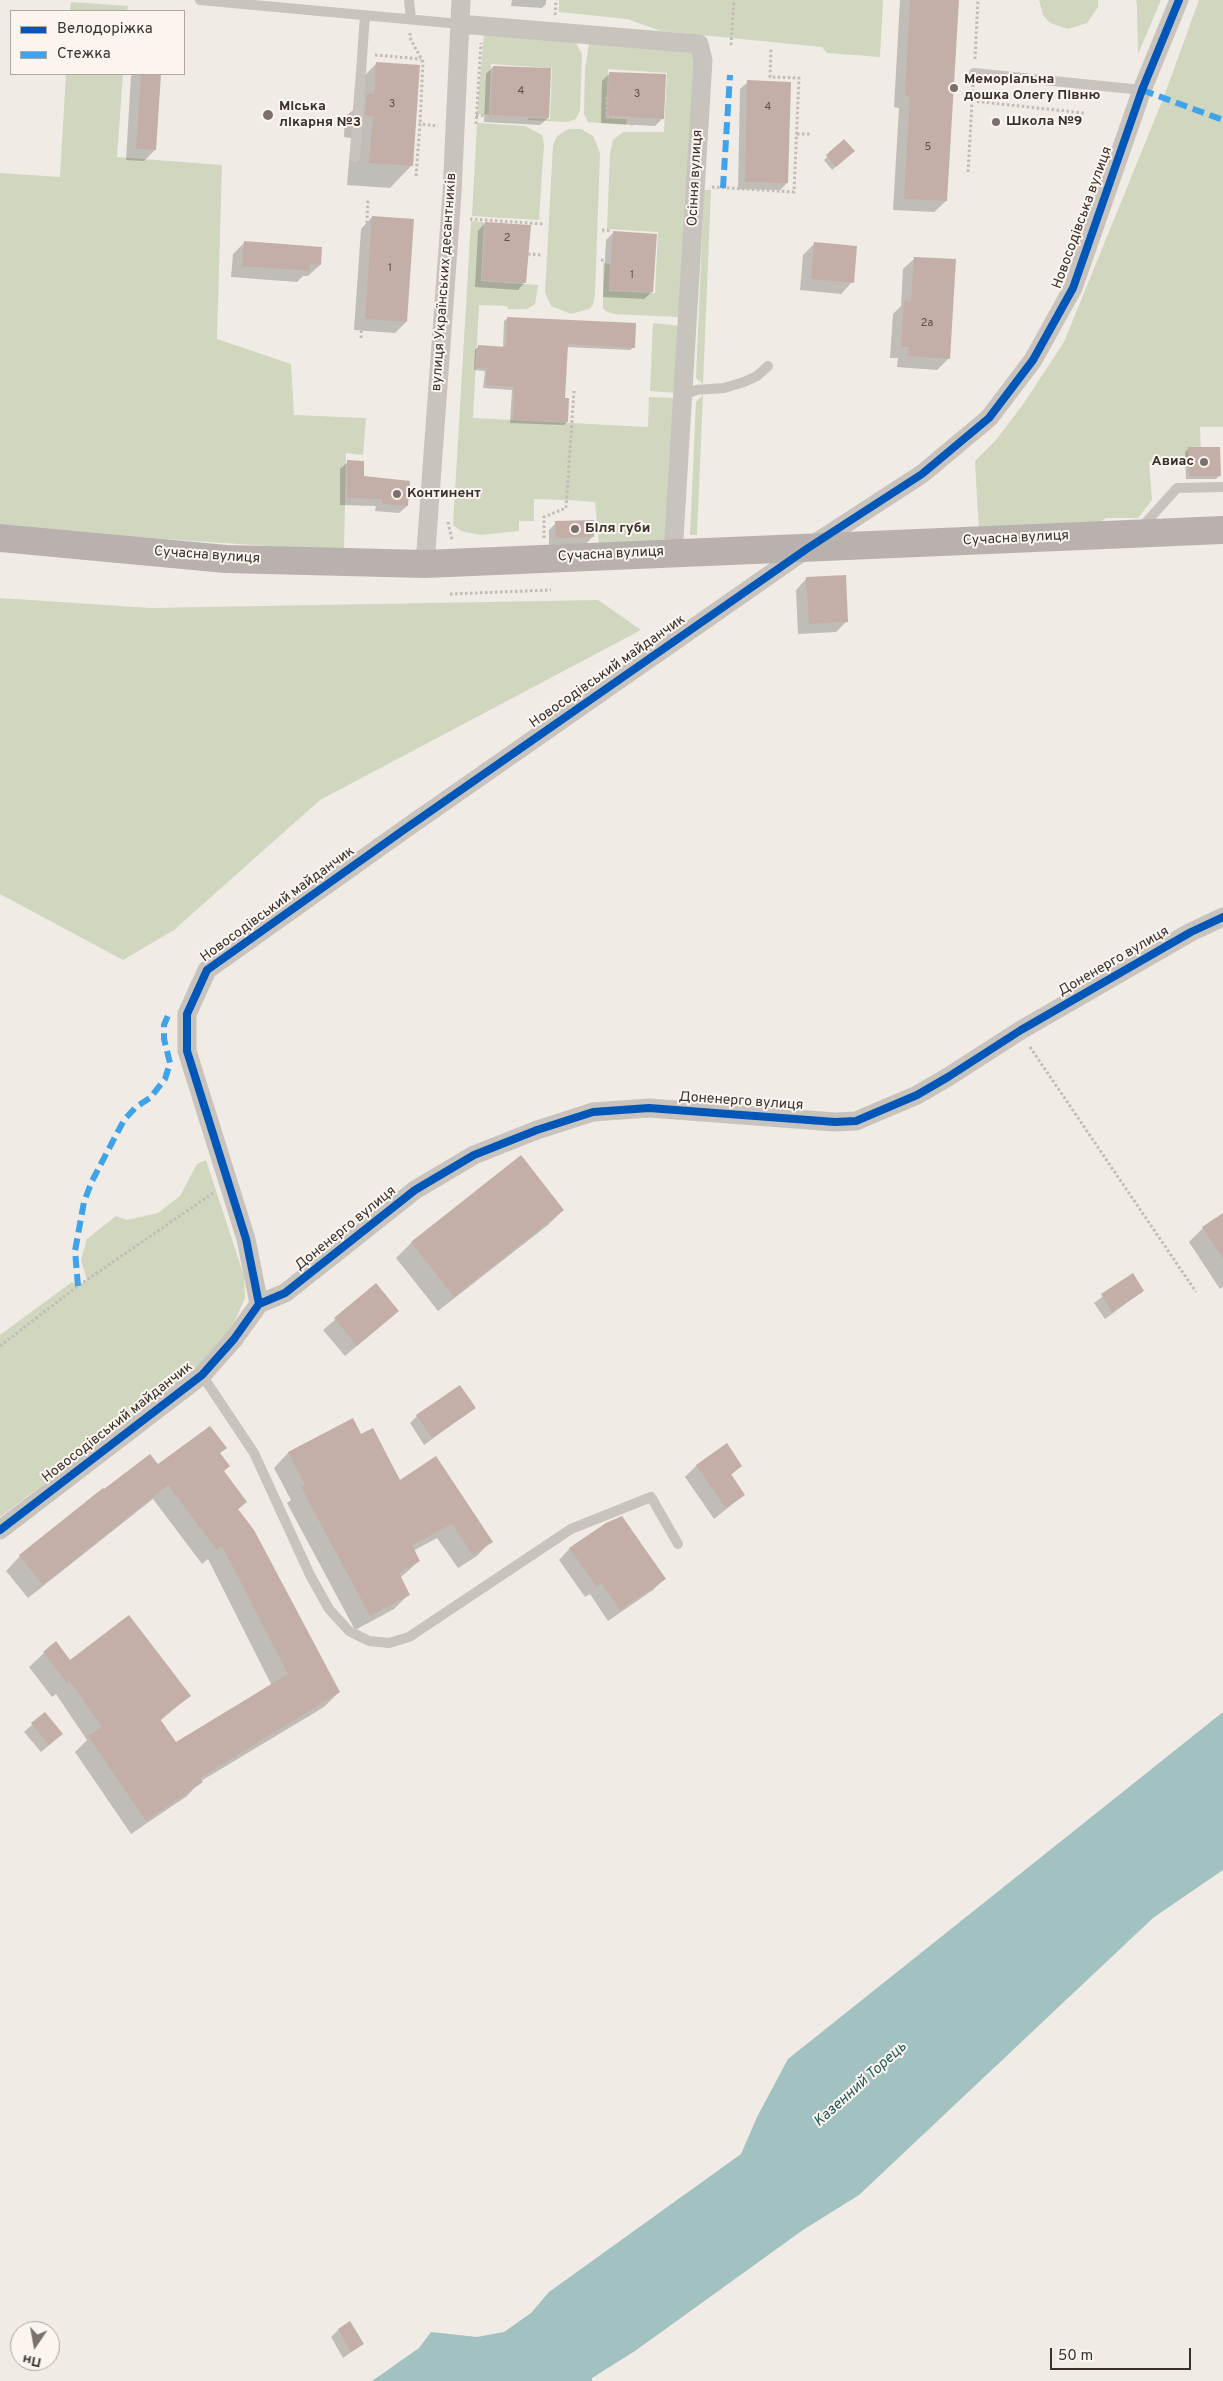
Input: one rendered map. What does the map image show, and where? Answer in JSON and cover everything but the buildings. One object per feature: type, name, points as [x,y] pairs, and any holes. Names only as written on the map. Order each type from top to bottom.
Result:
[{"type":"main road","name":"Сучасна вулиця","points":[[0,538],[226,559],[425,564],[1223,530]]},
{"type":"street","name":"вулиця Українських десантників","points":[[425,564],[452,194],[461,0]]},
{"type":"street","name":"Новосодівська вулиця","points":[[808,548],[922,474],[989,418],[1033,360],[1073,288],[1142,90],[1179,0]]},
{"type":"street","name":"Осіння вулиця","points":[[460,24],[699,44],[703,60],[674,538],[675,552]]},
{"type":"street","name":"Новосодівський майданчик","points":[[0,1530],[202,1375],[234,1339],[258,1304],[246,1239],[187,1051],[186,1014],[207,970],[405,828],[808,548]]},
{"type":"street","name":"Доненерго вулиця","points":[[258,1304],[285,1293],[415,1190],[474,1155],[537,1130],[593,1112],[649,1108],[835,1122],[856,1120],[917,1095],[1021,1030],[1192,932],[1223,917]]},
{"type":"lane","points":[[200,0],[460,24]]},
{"type":"lane","points":[[409,0],[411,19]]},
{"type":"lane","points":[[355,157],[365,15]]},
{"type":"lane","points":[[974,73],[1142,90]]},
{"type":"lane","points":[[683,396],[696,390],[710,391],[744,382],[768,366]]},
{"type":"lane","points":[[1136,533],[1178,488],[1223,487]]},
{"type":"lane","points":[[202,1375],[254,1453],[310,1575],[329,1610],[349,1631],[369,1641],[389,1643],[409,1637],[570,1528],[650,1497],[678,1544]]},
{"type":"path","points":[[731,46],[734,0]]},
{"type":"path","points":[[968,172],[978,0]]},
{"type":"path","points":[[411,19],[410,38],[422,59],[416,176]]},
{"type":"path","points":[[696,186],[794,192],[799,78],[770,78],[770,48]]},
{"type":"path","points":[[362,54],[422,59]]},
{"type":"path","points":[[607,97],[607,117],[632,118],[632,128]]},
{"type":"path","points":[[972,101],[1084,113]]},
{"type":"path","points":[[476,115],[518,117],[523,118],[525,122]]},
{"type":"path","points":[[420,124],[441,127]]},
{"type":"path","points":[[796,134],[812,134]]},
{"type":"path","points":[[361,338],[368,200]]},
{"type":"path","points":[[470,219],[544,224]]},
{"type":"path","points":[[602,230],[612,231]]},
{"type":"path","points":[[528,254],[542,255]]},
{"type":"path","points":[[601,260],[611,261]]},
{"type":"path","points":[[544,539],[544,517],[566,508],[574,391]]},
{"type":"path","points":[[450,594],[551,590]]},
{"type":"path","points":[[1021,1030],[1196,1292]]},
{"type":"path","points":[[0,1346],[78,1286],[228,1183]]},
{"type":"green space","points":[[559,0],[883,0],[880,57],[827,53],[822,47],[661,31],[627,19],[559,12]]},
{"type":"green space","points":[[1039,0],[1098,0],[1098,7],[1087,23],[1068,29],[1050,23],[1043,15]]},
{"type":"green space","points":[[1136,0],[1161,0],[1138,54],[1137,6]]},
{"type":"green space","points":[[1199,0],[1223,0],[1223,427],[1200,427],[1201,457],[1149,462],[1152,500],[1138,518],[1106,518],[1088,530],[979,532],[975,461],[996,440],[1024,403],[1064,342],[1163,99]]},
{"type":"green space","points":[[71,2],[128,6],[127,10],[70,10]]},
{"type":"green space","points":[[484,33],[575,41],[582,54],[580,110],[576,119],[567,122],[528,120],[528,118],[550,119],[552,68],[491,64],[489,115],[477,114]]},
{"type":"green space","points":[[589,44],[692,48],[695,58],[680,316],[677,317],[614,314],[605,311],[603,308],[603,263],[610,264],[609,291],[655,293],[658,232],[607,229],[610,154],[613,140],[623,132],[664,132],[667,73],[608,69],[606,118],[627,119],[626,125],[588,122],[584,114],[585,69]]},
{"type":"green space","points":[[66,75],[123,75],[117,157],[222,165],[217,339],[291,364],[294,415],[366,418],[363,455],[346,453],[344,551],[164,539],[0,524],[0,173],[60,177]]},
{"type":"green space","points":[[477,123],[525,126],[542,135],[544,144],[539,220],[472,216]]},
{"type":"green space","points":[[568,129],[581,129],[593,136],[600,153],[595,294],[593,305],[589,309],[571,314],[551,306],[545,292],[553,145],[557,136]]},
{"type":"green space","points":[[704,190],[711,190],[703,384],[696,378]]},
{"type":"green space","points":[[471,221],[484,222],[481,281],[538,285],[535,304],[527,309],[508,309],[507,306],[479,305],[473,418],[648,427],[649,397],[675,398],[665,539],[599,543],[595,502],[567,500],[534,499],[534,521],[519,521],[519,531],[480,535],[461,531],[453,525]]},
{"type":"green space","points":[[653,323],[681,326],[677,393],[650,391]]},
{"type":"green space","points":[[703,395],[697,535],[690,535],[696,402]]},
{"type":"green space","points":[[0,598],[150,608],[598,600],[641,630],[320,800],[174,930],[123,960],[0,894]]},
{"type":"green space","points":[[206,1160],[244,1276],[245,1298],[228,1336],[196,1369],[0,1517],[0,1335],[72,1282],[78,1286],[87,1280],[81,1260],[87,1239],[116,1216],[127,1220],[158,1213],[180,1196],[197,1164]]},
{"type":"water","name":"Казенний Торець","points":[[1223,1712],[1223,1870],[1153,1918],[859,2195],[803,2230],[635,2351],[592,2378],[592,2381],[372,2381],[419,2348],[431,2332],[477,2337],[504,2332],[531,2313],[549,2292],[741,2154],[757,2117],[788,2059]]},
{"type":"marked path","points":[[723,188],[730,75]]},
{"type":"marked path","points":[[1142,90],[1223,120]]},
{"type":"marked path","points":[[78,1286],[75,1251],[84,1202],[92,1181],[124,1120],[136,1107],[150,1098],[165,1079],[170,1063],[164,1039],[164,1025],[169,1013]]},
{"type":"cycle path","points":[[0,1530],[202,1375],[234,1339],[259,1304],[246,1239],[187,1051],[187,1014],[207,970],[405,829],[808,548],[922,474],[989,418],[1033,360],[1073,288],[1142,90],[1179,0]]},
{"type":"cycle path","points":[[259,1304],[285,1293],[415,1190],[474,1155],[537,1130],[593,1112],[649,1108],[835,1122],[856,1121],[917,1095],[1021,1030],[1191,932],[1223,917]]},
{"type":"place","name":"Меморіальна дошка Олегу Півню","points":[[954,88]]},
{"type":"place","name":"Міська лікарня №3","points":[[268,115]]},
{"type":"place","name":"Школа №9","points":[[996,122]]},
{"type":"place","name":"Авиас","points":[[1204,462]]},
{"type":"place","name":"Континент","points":[[397,494]]},
{"type":"place","name":"Біля губи","points":[[575,529]]}]
